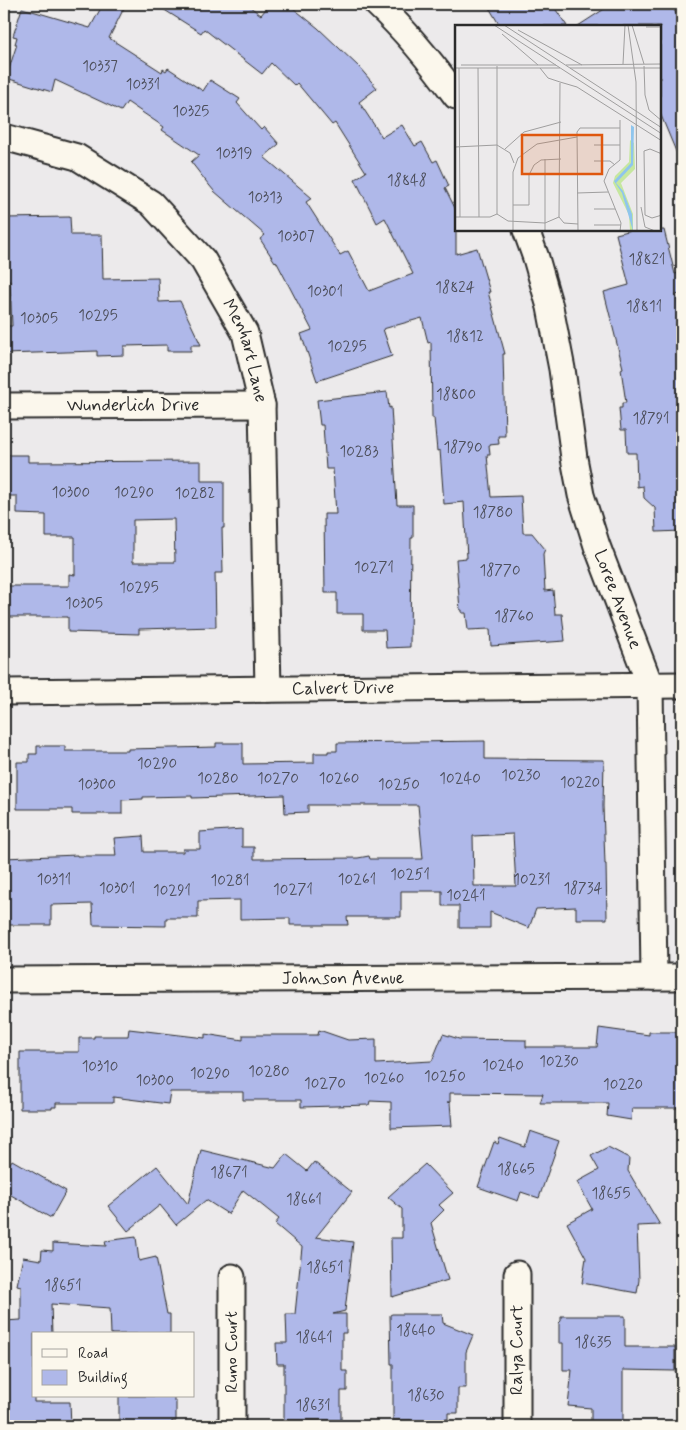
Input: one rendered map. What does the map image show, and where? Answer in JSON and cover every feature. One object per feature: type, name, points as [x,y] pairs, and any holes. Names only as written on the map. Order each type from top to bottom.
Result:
[{"type":"street","points":[[377,4],[403,29],[437,69],[455,95]]},
{"type":"street","name":"Menhart Lane","points":[[4,137],[77,157],[151,204],[203,260],[245,333],[262,405],[268,689]]},
{"type":"street","name":"Loree Avenue","points":[[526,231],[550,307],[562,369],[581,495],[597,546],[650,685],[654,977]]},
{"type":"street","name":"Wunderlich Drive","points":[[4,406],[262,405]]},
{"type":"street","name":"Calvert Drive","points":[[4,692],[682,685]]},
{"type":"street","name":"Johnson Avenue","points":[[4,980],[682,977]]},
{"type":"street","name":"Ralya Court","points":[[517,1274],[517,1426]]},
{"type":"street","name":"Runo Court","points":[[232,1278],[232,1426]]},
{"type":"building","points":[[103,4],[126,4],[109,38],[162,72],[163,69],[166,71],[168,68],[203,91],[210,80],[240,99],[237,103],[261,130],[264,127],[279,144],[264,157],[312,198],[306,202],[340,255],[348,251],[369,291],[413,274],[385,218],[377,223],[355,179],[366,172],[335,123],[332,125],[297,83],[295,86],[271,63],[262,74],[204,29],[201,33],[155,4],[246,4],[261,15],[270,4],[288,4],[318,28],[359,67],[377,88],[359,102],[382,137],[402,125],[415,146],[422,142],[433,162],[437,160],[449,186],[445,188],[455,208],[456,254],[477,248],[505,354],[503,354],[505,436],[498,436],[499,444],[489,445],[490,455],[487,455],[491,497],[521,496],[523,533],[532,533],[545,549],[543,554],[545,591],[553,590],[555,614],[562,614],[565,641],[491,646],[490,629],[468,630],[466,613],[462,613],[462,610],[460,610],[456,559],[467,558],[464,502],[444,504],[440,450],[437,451],[434,418],[432,418],[431,342],[428,343],[422,318],[383,329],[392,356],[317,381],[301,334],[312,330],[276,261],[260,239],[265,235],[214,191],[191,162],[199,155],[162,130],[164,127],[127,102],[121,111],[55,80],[52,92],[6,78],[17,44],[15,44],[17,37],[13,36],[22,8],[90,28]]},
{"type":"building","points":[[487,4],[552,4],[566,25],[499,25]]},
{"type":"building","points":[[612,4],[671,4],[682,25],[682,166],[661,115],[661,25],[580,25]]},
{"type":"building","points":[[70,217],[71,235],[102,235],[103,279],[158,278],[159,302],[180,301],[201,345],[191,345],[191,351],[167,351],[167,345],[124,346],[124,355],[97,356],[97,351],[4,354],[4,326],[12,326],[10,281],[4,281],[4,218]]},
{"type":"building","points":[[664,230],[675,274],[682,272],[682,293],[676,295],[682,319],[682,531],[656,532],[655,508],[644,498],[643,486],[637,487],[636,453],[627,453],[626,430],[621,430],[619,408],[622,408],[622,403],[626,403],[621,369],[623,368],[604,292],[629,285],[616,234],[628,231]]},
{"type":"building","points":[[387,392],[389,408],[391,407],[397,505],[413,505],[410,647],[386,648],[385,630],[363,630],[363,614],[337,614],[337,593],[325,593],[324,514],[336,514],[333,469],[326,469],[323,425],[320,425],[317,400]]},
{"type":"building","points":[[4,455],[28,455],[28,462],[201,461],[201,481],[224,481],[223,573],[215,573],[216,627],[139,629],[139,634],[68,632],[68,617],[4,617],[4,586],[69,586],[69,574],[75,575],[75,537],[46,537],[46,515],[17,514],[17,496],[4,496]],"holes":[[[174,519],[175,562],[133,562],[133,520]]]},
{"type":"building","points":[[485,741],[485,759],[604,760],[603,806],[607,919],[576,919],[576,907],[536,909],[529,928],[490,912],[490,928],[459,928],[459,906],[442,906],[442,891],[401,891],[401,917],[347,917],[348,925],[290,925],[290,918],[240,919],[240,900],[198,901],[198,918],[166,918],[166,926],[93,925],[92,904],[51,905],[51,925],[4,925],[4,858],[77,855],[116,856],[114,838],[143,836],[144,852],[183,852],[183,849],[200,849],[200,832],[242,829],[242,847],[254,847],[254,859],[358,858],[369,856],[370,859],[423,859],[418,805],[308,805],[308,812],[285,813],[284,795],[192,798],[192,796],[143,797],[143,799],[122,800],[122,814],[72,814],[72,809],[17,809],[17,762],[29,762],[29,754],[37,754],[37,746],[65,746],[65,751],[128,751],[128,749],[216,747],[216,743],[243,743],[243,764],[314,763],[314,753],[337,751],[337,743]],"holes":[[[513,834],[516,886],[474,886],[473,836]]]},
{"type":"building","points":[[599,1028],[649,1035],[649,1032],[682,1032],[682,1108],[632,1108],[631,1120],[607,1116],[608,1103],[540,1103],[543,1094],[450,1093],[450,1102],[447,1102],[450,1103],[452,1126],[391,1128],[391,1102],[370,1101],[369,1105],[301,1107],[301,1100],[243,1100],[243,1092],[170,1092],[168,1104],[113,1097],[113,1103],[56,1103],[56,1107],[52,1107],[52,1109],[20,1109],[20,1052],[79,1052],[79,1038],[128,1036],[129,1029],[205,1038],[205,1034],[243,1040],[243,1035],[318,1035],[319,1030],[348,1040],[376,1039],[376,1064],[432,1061],[443,1034],[459,1039],[526,1040],[526,1047],[597,1047]]},
{"type":"building","points":[[530,1131],[559,1141],[539,1198],[521,1192],[518,1201],[478,1187],[494,1142],[498,1144],[500,1138],[525,1147]]},
{"type":"building","points":[[608,1147],[629,1158],[628,1171],[660,1225],[637,1226],[639,1280],[637,1293],[582,1283],[586,1258],[567,1223],[592,1209],[577,1182],[599,1170],[591,1156]]},
{"type":"building","points":[[201,1150],[275,1168],[286,1154],[307,1171],[314,1162],[352,1192],[316,1237],[353,1242],[345,1311],[333,1314],[346,1314],[346,1333],[342,1333],[342,1371],[347,1371],[347,1391],[341,1391],[341,1420],[284,1420],[284,1364],[277,1364],[276,1343],[287,1343],[286,1314],[295,1314],[302,1247],[275,1224],[279,1219],[243,1190],[228,1214],[206,1200],[176,1225],[160,1205],[128,1231],[108,1206],[157,1166],[188,1204]]},
{"type":"building","points":[[12,1160],[66,1191],[51,1218],[4,1191],[4,1173]]},
{"type":"building","points":[[425,1164],[453,1193],[439,1205],[444,1210],[431,1223],[448,1280],[392,1297],[391,1238],[402,1238],[402,1209],[388,1197]]},
{"type":"building","points":[[136,1237],[139,1261],[156,1257],[167,1314],[170,1314],[170,1332],[111,1332],[110,1308],[51,1304],[52,1332],[32,1332],[32,1398],[34,1398],[34,1402],[70,1402],[71,1426],[10,1426],[10,1424],[4,1424],[4,1321],[21,1320],[21,1286],[17,1285],[23,1257],[41,1260],[42,1250],[53,1251],[53,1243],[106,1246],[105,1241]]},
{"type":"building","points":[[442,1314],[443,1323],[473,1335],[466,1352],[466,1388],[458,1388],[458,1413],[448,1413],[448,1419],[441,1420],[441,1426],[411,1426],[411,1420],[393,1420],[393,1364],[391,1364],[390,1315]]},
{"type":"building","points":[[561,1316],[625,1316],[625,1347],[675,1347],[675,1371],[623,1370],[623,1426],[591,1426],[591,1408],[568,1406],[572,1370],[563,1370],[563,1343],[559,1343]]},
{"type":"building","points":[[119,1398],[174,1398],[174,1401],[176,1401],[176,1421],[172,1421],[172,1426],[119,1426]]}]
